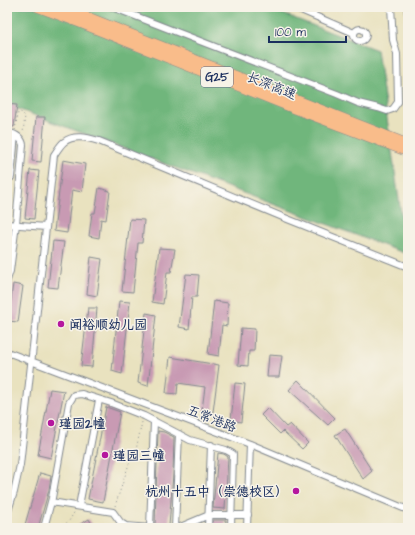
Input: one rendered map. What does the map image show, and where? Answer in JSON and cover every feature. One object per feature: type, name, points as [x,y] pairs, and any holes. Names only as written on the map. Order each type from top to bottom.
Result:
[{"type":"highway","name":"长深高速","points":[[37,7],[290,107],[394,143],[408,144]]},
{"type":"highway","name":"长深高速","points":[[60,7],[83,15],[394,143],[408,152]]},
{"type":"main road","points":[[407,7],[408,15]]},
{"type":"street","points":[[112,7],[336,94],[358,104],[387,111],[394,109],[398,102],[397,54],[393,40],[391,7]]},
{"type":"street","points":[[294,7],[354,33]]},
{"type":"street","points":[[7,132],[15,134],[22,140],[16,224],[10,272],[7,280]]},
{"type":"street","points":[[15,134],[9,177],[20,178]]},
{"type":"street","points":[[7,514],[20,465],[54,155],[64,142],[76,138],[88,138],[99,141],[408,267]]},
{"type":"street","points":[[7,224],[46,228]]},
{"type":"street","name":"五常港路","points":[[7,352],[250,444],[408,510]]},
{"type":"street","points":[[44,528],[51,502],[69,403],[74,395],[82,394],[144,416],[190,440],[226,450],[233,454],[230,528]]},
{"type":"street","points":[[79,506],[99,400]]},
{"type":"street","points":[[144,416],[147,405]]},
{"type":"street","points":[[51,502],[113,512],[120,523],[126,526],[150,528],[154,421]]},
{"type":"street","points":[[175,528],[179,434]]},
{"type":"street","points":[[247,528],[250,444]]},
{"type":"street","points":[[208,528],[211,446]]},
{"type":"street","points":[[178,528],[209,515],[248,515]]},
{"type":"path","points":[[15,134],[18,113],[21,112],[25,116],[25,128],[22,140]]},
{"type":"path","points":[[113,512],[133,452],[136,450],[144,416]]},
{"type":"path","points":[[60,528],[69,521],[79,506]]},
{"type":"path","points":[[65,524],[68,528]]},
{"type":"green space","points":[[7,7],[265,7],[377,50],[407,254],[7,105]]},
{"type":"building","points":[[7,104],[17,105],[14,127],[7,126]]},
{"type":"building","points":[[36,117],[45,117],[41,162],[32,161]]},
{"type":"building","points":[[63,160],[85,164],[82,192],[72,190],[67,233],[54,231]]},
{"type":"building","points":[[30,170],[39,171],[34,219],[25,218]]},
{"type":"building","points":[[99,188],[110,191],[106,220],[101,219],[99,238],[89,236],[92,213],[95,213]]},
{"type":"building","points":[[130,219],[144,220],[142,243],[138,243],[133,292],[122,291]]},
{"type":"building","points":[[53,241],[64,242],[58,288],[48,287]]},
{"type":"building","points":[[159,248],[175,249],[171,272],[167,272],[163,304],[152,302]]},
{"type":"building","points":[[91,257],[102,259],[97,296],[87,294]]},
{"type":"building","points":[[186,274],[199,275],[197,297],[192,297],[189,329],[179,327]]},
{"type":"building","points":[[13,284],[23,286],[18,322],[8,321]]},
{"type":"building","points":[[119,301],[130,302],[122,374],[112,371]]},
{"type":"building","points":[[214,301],[228,303],[227,326],[222,325],[219,356],[208,354]]},
{"type":"building","points":[[88,308],[97,308],[92,367],[81,366]]},
{"type":"building","points":[[146,313],[156,315],[148,386],[138,383]]},
{"type":"building","points":[[241,328],[255,329],[254,351],[249,351],[248,366],[238,365]]},
{"type":"building","points":[[269,355],[282,356],[279,377],[267,377]]},
{"type":"building","points":[[170,357],[219,365],[213,412],[202,410],[205,387],[178,383],[177,394],[166,393]]},
{"type":"building","points":[[298,380],[335,418],[328,425],[289,390]]},
{"type":"building","points":[[235,383],[245,384],[241,422],[231,420]]},
{"type":"building","name":"瑾园2幢","points":[[50,389],[64,391],[51,458],[38,455]]},
{"type":"building","name":"瑾园三幢","points":[[106,407],[120,412],[103,502],[88,499]]},
{"type":"building","points":[[268,408],[286,427],[290,424],[308,443],[302,449],[283,431],[280,434],[261,415]]},
{"type":"building","points":[[345,429],[372,471],[363,479],[335,435]]},
{"type":"building","points":[[158,431],[174,437],[169,526],[155,525]]},
{"type":"building","points":[[218,453],[224,454],[228,457],[225,509],[213,508]]},
{"type":"building","points":[[40,473],[51,476],[49,490],[38,528],[24,528]]},
{"type":"building","points":[[89,519],[94,528],[74,528]]},
{"type":"building","points":[[213,520],[226,520],[225,528],[212,528]]},
{"type":"place","name":"闻裕顺幼儿园","points":[[61,324]]},
{"type":"place","name":"瑾园2幢","points":[[51,423]]},
{"type":"place","name":"瑾园三幢","points":[[105,455]]},
{"type":"place","name":"杭州十五中（崇德校区）","points":[[296,491]]}]
